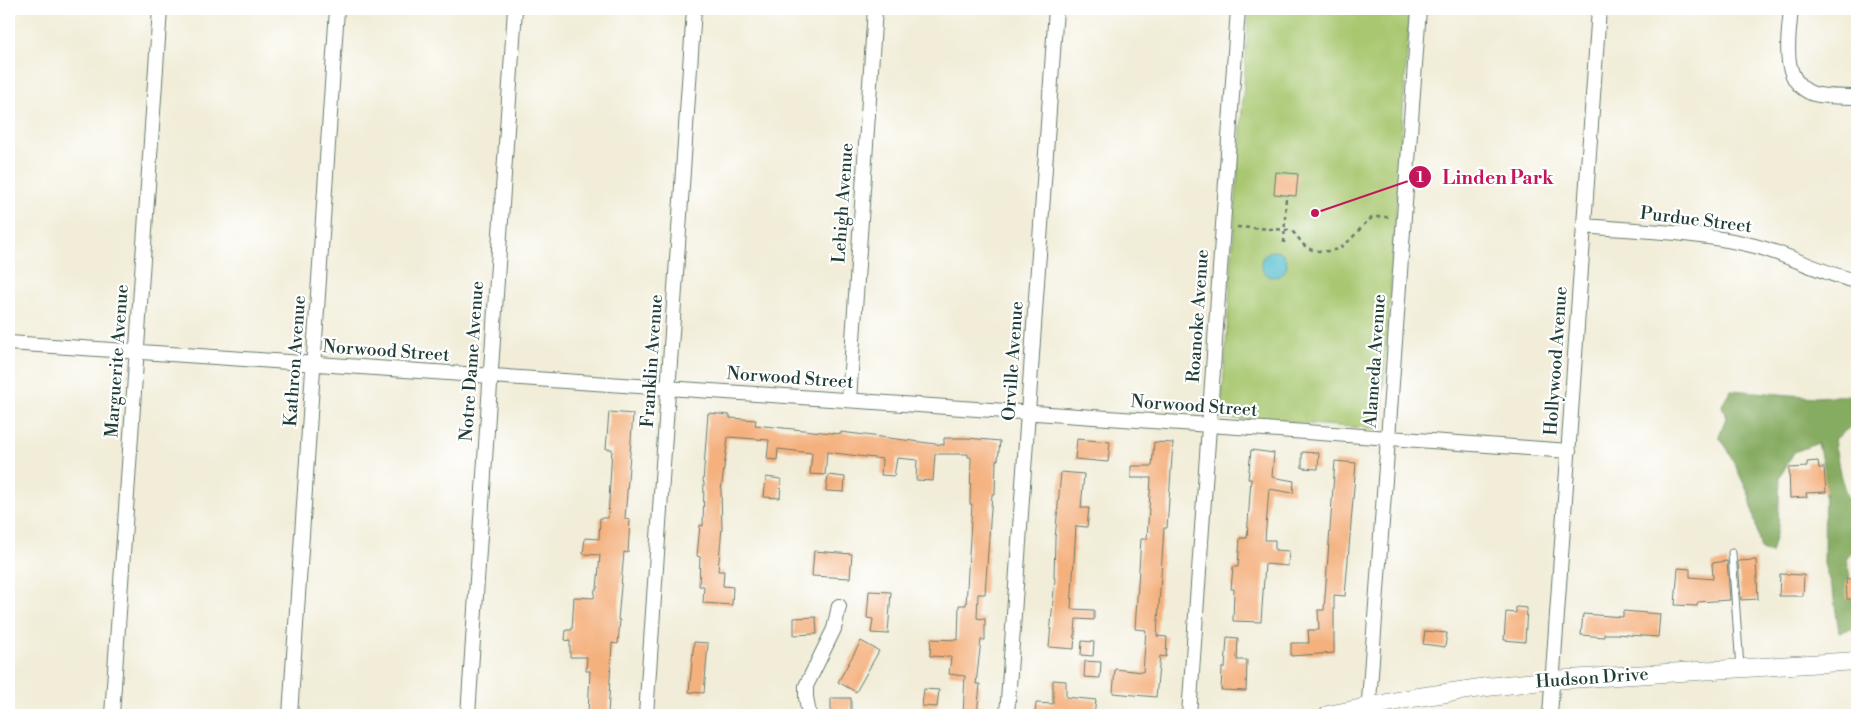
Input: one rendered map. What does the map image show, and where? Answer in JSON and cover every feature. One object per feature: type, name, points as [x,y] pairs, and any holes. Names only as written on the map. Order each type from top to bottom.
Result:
[{"type":"street","name":"Marguerite Avenue","points":[[112,715],[160,9]]},
{"type":"street","name":"Kathron Avenue","points":[[290,715],[337,9]]},
{"type":"street","name":"Notre Dame Avenue","points":[[468,715],[515,9]]},
{"type":"street","name":"Franklin Avenue","points":[[646,715],[694,9]]},
{"type":"street","name":"Lehigh Avenue","points":[[849,400],[875,9]]},
{"type":"street","name":"Orville Avenue","points":[[1007,715],[1056,9]]},
{"type":"street","name":"Roanoke Avenue","points":[[1189,715],[1238,9]]},
{"type":"street","name":"Alameda Avenue","points":[[1369,712],[1418,9]]},
{"type":"street","name":"Hollywood Avenue","points":[[1550,715],[1599,9]]},
{"type":"street","points":[[1791,9],[1789,65],[1793,76],[1802,88],[1812,93],[1857,97]]},
{"type":"street","name":"Purdue Street","points":[[1584,226],[1726,239],[1757,247],[1819,270],[1857,281]]},
{"type":"street","name":"Norwood Street","points":[[9,343],[1569,451]]},
{"type":"street","points":[[809,715],[806,686],[834,629],[839,606]]},
{"type":"street","name":"Hudson Drive","points":[[1328,715],[1369,712],[1422,697],[1552,680],[1857,661]]},
{"type":"lane","points":[[1732,553],[1740,668]]},
{"type":"path","points":[[1284,242],[1286,195]]},
{"type":"path","points":[[1223,226],[1290,230],[1295,233],[1306,247],[1326,252],[1341,247],[1373,217],[1404,219]]},
{"type":"green space","points":[[1249,9],[1410,9],[1381,429],[1221,418]]},
{"type":"green space","points":[[1731,390],[1815,397],[1857,395],[1857,428],[1850,427],[1834,440],[1840,474],[1857,530],[1857,548],[1847,558],[1857,628],[1839,632],[1833,592],[1824,564],[1825,476],[1818,443],[1794,452],[1780,477],[1778,526],[1771,553],[1761,550],[1750,497],[1728,450],[1719,436],[1726,418],[1722,405]]},
{"type":"water","points":[[1274,251],[1283,255],[1287,264],[1283,273],[1274,277],[1265,273],[1261,264],[1265,255]]},
{"type":"building","points":[[1276,172],[1298,174],[1296,196],[1274,194]]},
{"type":"building","points":[[609,412],[633,414],[625,519],[630,520],[628,553],[624,552],[618,620],[620,620],[618,644],[612,643],[608,715],[588,715],[590,671],[586,671],[587,657],[570,657],[570,641],[565,640],[566,630],[572,630],[574,597],[594,598],[595,589],[597,589],[600,555],[583,554],[585,538],[599,539],[600,518],[608,518],[612,449],[606,449]]},
{"type":"building","points":[[708,413],[730,415],[730,418],[756,420],[755,425],[841,434],[841,432],[944,445],[944,438],[1000,441],[998,460],[996,460],[995,494],[992,494],[985,594],[978,594],[977,618],[985,619],[985,640],[981,640],[976,684],[980,684],[977,715],[963,715],[965,676],[949,674],[951,657],[930,656],[931,639],[958,640],[959,605],[966,605],[972,504],[970,504],[971,457],[968,457],[968,454],[935,454],[933,481],[916,480],[917,460],[897,458],[894,476],[881,475],[882,459],[827,452],[825,475],[810,474],[812,453],[778,449],[777,460],[767,459],[769,440],[728,437],[721,491],[722,528],[718,571],[724,571],[723,586],[733,587],[732,605],[703,603],[704,586],[699,586],[700,557],[697,556],[700,525],[703,526],[703,482]]},
{"type":"building","points":[[1077,439],[1110,442],[1108,462],[1075,459]]},
{"type":"building","points":[[1154,442],[1173,443],[1167,528],[1164,528],[1157,636],[1167,637],[1166,657],[1160,656],[1156,697],[1113,693],[1115,669],[1143,672],[1146,630],[1135,629],[1141,539],[1147,539],[1151,478],[1131,478],[1131,466],[1152,466]]},
{"type":"building","points":[[1251,450],[1274,453],[1272,477],[1294,481],[1293,493],[1269,489],[1265,540],[1275,540],[1275,550],[1289,551],[1288,566],[1265,564],[1261,622],[1233,621],[1234,589],[1231,589],[1233,567],[1238,567],[1240,538],[1247,538],[1251,479],[1248,479]]},
{"type":"building","points":[[1302,452],[1319,453],[1318,469],[1302,468]]},
{"type":"building","points":[[1335,461],[1356,463],[1345,596],[1334,595],[1334,653],[1291,656],[1291,643],[1309,643],[1308,630],[1319,630],[1318,610],[1324,610]]},
{"type":"building","points":[[1818,461],[1819,468],[1824,468],[1826,492],[1806,493],[1807,497],[1790,498],[1789,468],[1807,467],[1807,462]]},
{"type":"building","points":[[1061,472],[1084,474],[1081,508],[1089,508],[1087,527],[1076,526],[1071,609],[1094,610],[1094,620],[1076,619],[1074,649],[1049,647]]},
{"type":"building","points":[[828,475],[845,477],[844,492],[826,491]]},
{"type":"building","points":[[766,477],[781,479],[780,498],[764,497]]},
{"type":"building","points":[[814,551],[852,554],[850,578],[812,576]]},
{"type":"building","points":[[1756,560],[1758,599],[1741,600],[1738,561]]},
{"type":"building","points":[[1727,561],[1730,600],[1698,602],[1697,606],[1675,605],[1678,568],[1690,569],[1690,577],[1713,579],[1712,563]]},
{"type":"building","points":[[1780,574],[1804,575],[1803,596],[1779,596]]},
{"type":"building","points":[[1846,579],[1857,579],[1857,599],[1847,599]]},
{"type":"building","points":[[869,591],[891,592],[888,634],[871,633],[873,619],[867,618]]},
{"type":"building","points":[[1516,607],[1527,608],[1525,642],[1504,640],[1506,612],[1516,613]]},
{"type":"building","points":[[1623,611],[1660,614],[1658,637],[1615,634],[1604,634],[1604,637],[1581,635],[1583,614],[1623,617]]},
{"type":"building","points":[[816,617],[817,634],[794,635],[794,618]]},
{"type":"building","points":[[1425,631],[1447,633],[1445,647],[1423,644]]},
{"type":"building","points":[[1227,637],[1238,638],[1237,660],[1247,660],[1246,691],[1221,690]]},
{"type":"building","points":[[861,641],[879,651],[856,692],[838,682]]},
{"type":"building","points":[[1082,641],[1094,642],[1093,656],[1081,655]]},
{"type":"building","points":[[694,642],[708,643],[704,693],[689,692]]},
{"type":"building","points":[[1085,661],[1101,662],[1100,678],[1084,677]]},
{"type":"building","points":[[1053,680],[1066,681],[1066,697],[1096,700],[1094,715],[1035,715],[1036,703],[1053,704]]},
{"type":"building","points":[[924,689],[939,690],[937,707],[922,706]]},
{"type":"building","points":[[831,698],[851,698],[851,714],[831,714]]},
{"type":"place","name":"Linden Park","points":[[1315,213]]}]
